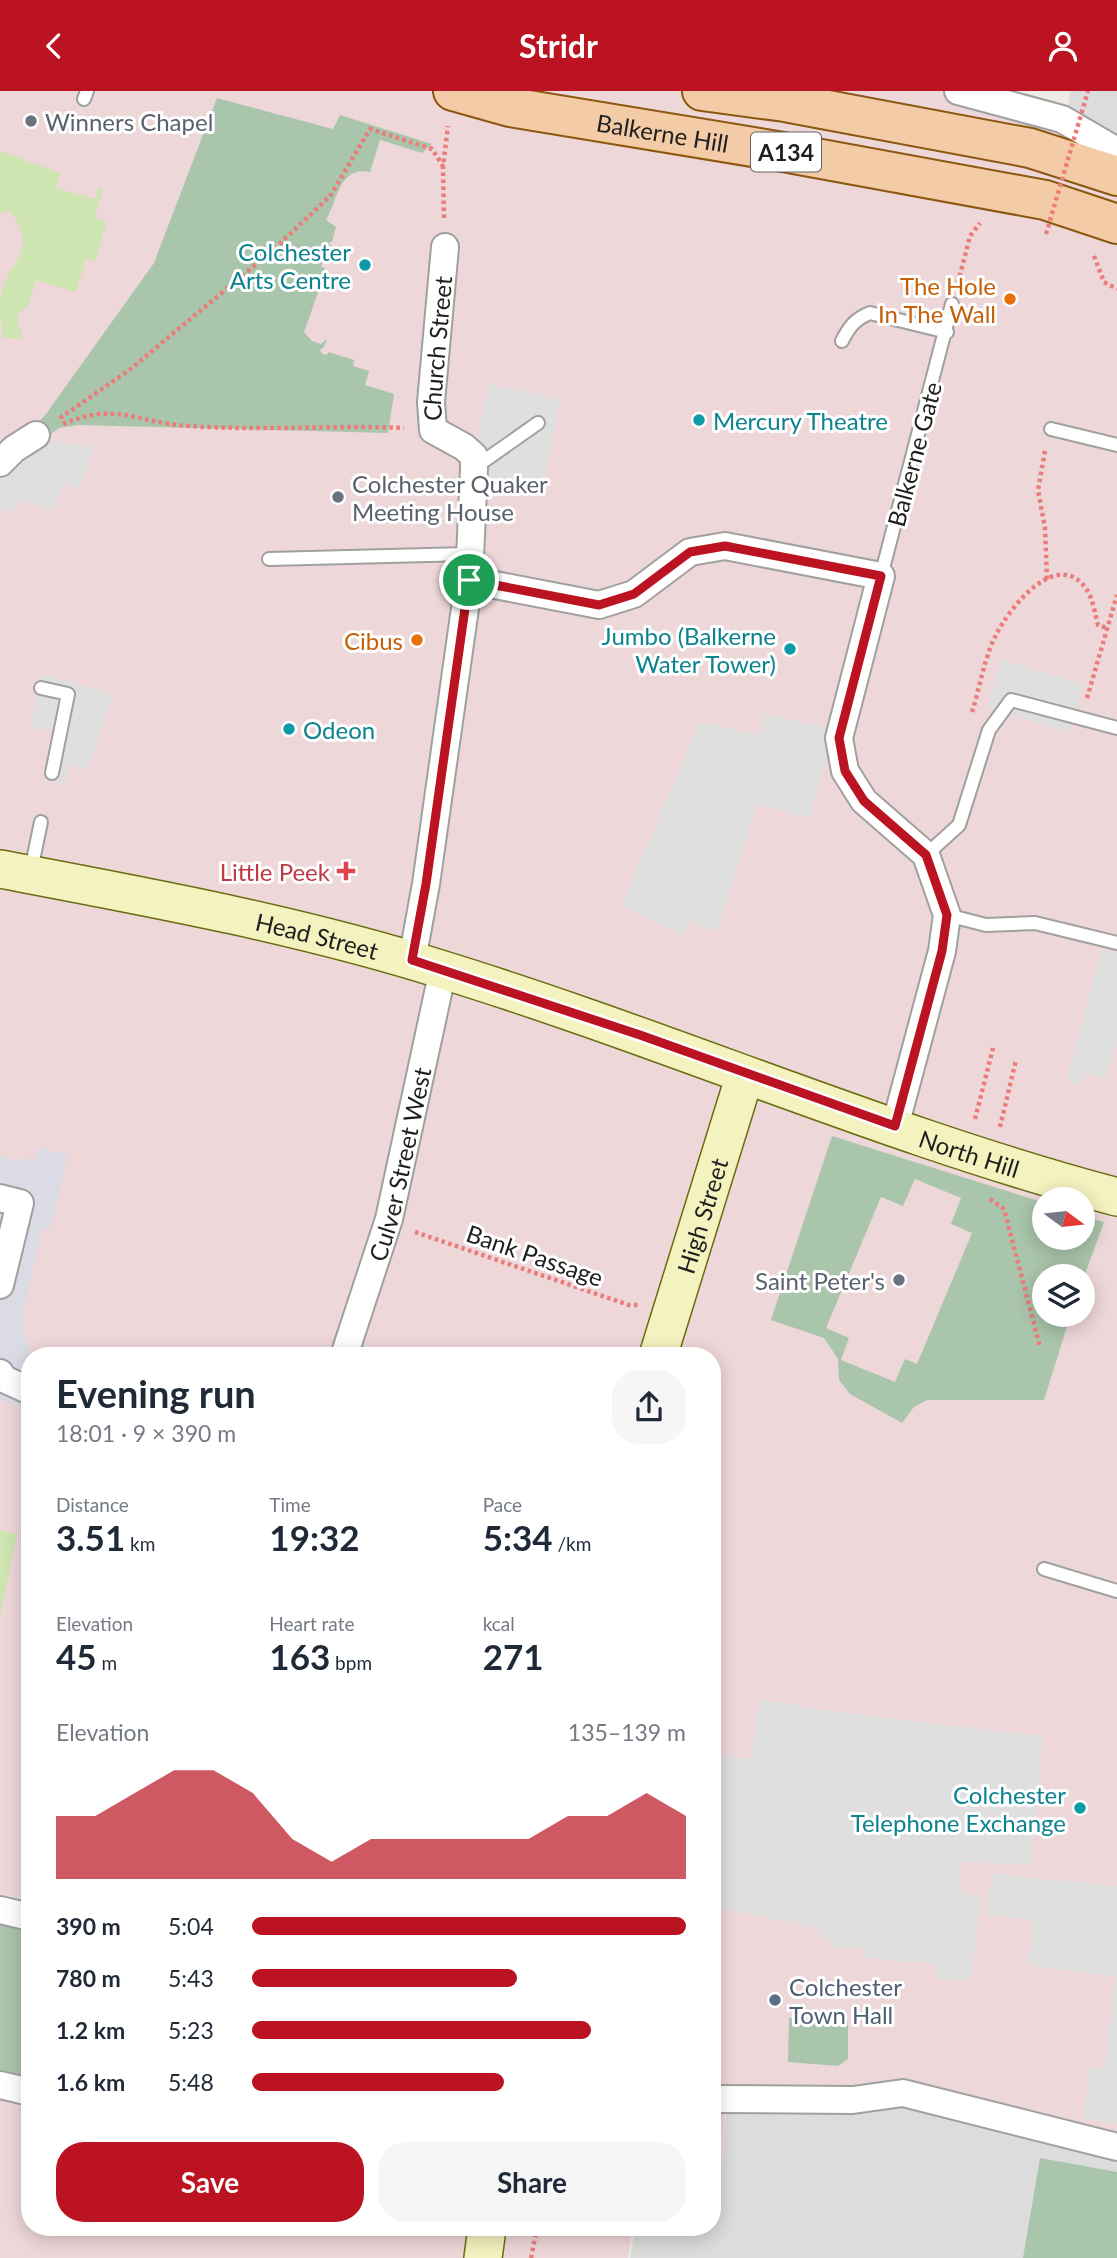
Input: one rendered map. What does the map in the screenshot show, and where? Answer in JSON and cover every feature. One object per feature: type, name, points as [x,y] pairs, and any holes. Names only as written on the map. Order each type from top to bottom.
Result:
[{"type":"main road","name":"Balkerne Hill","points":[[453,91],[510,107],[783,152],[1045,200],[1117,224]]},
{"type":"main road","name":"Balkerne Hill","points":[[702,91],[785,103],[1030,148],[1117,176]]},
{"type":"street","points":[[958,91],[1062,119],[1117,151]]},
{"type":"street","name":"Church Street","points":[[445,247],[431,402],[433,430],[464,447],[474,456],[474,468]]},
{"type":"street","points":[[0,464],[14,449],[36,435]]},
{"type":"street","points":[[428,965],[426,884],[468,567],[474,468]]},
{"type":"street","points":[[468,567],[599,605],[634,594],[690,552],[725,546],[881,576],[839,738],[845,771],[864,801],[926,855],[947,915],[942,951],[895,1126]]},
{"type":"street","name":"Head Street","points":[[15,872],[192,905],[428,965],[640,1035],[745,1075]]},
{"type":"street","name":"Culver Street West","points":[[347,1347],[389,1219],[428,965]]},
{"type":"street","name":"North Hill","points":[[745,1075],[1044,1178],[1117,1198]]},
{"type":"street","name":"High Street","points":[[661,1347],[745,1075]]},
{"type":"street","points":[[0,1198],[20,1203],[0,1285]]},
{"type":"street","points":[[0,1373],[4,1379],[21,1387]]},
{"type":"street","points":[[0,1910],[21,1915]]},
{"type":"street","points":[[0,2085],[21,2090]]},
{"type":"street","points":[[721,2099],[853,2100],[903,2093],[1117,2147]]},
{"type":"street","points":[[483,2258],[486,2236]]},
{"type":"lane","name":"Balkerne Gate","points":[[881,576],[953,304]]},
{"type":"lane","points":[[842,341],[849,327],[860,317],[870,313],[947,332]]},
{"type":"lane","points":[[474,468],[538,423]]},
{"type":"lane","points":[[1051,429],[1117,445]]},
{"type":"lane","points":[[269,558],[468,567]]},
{"type":"lane","points":[[41,688],[68,694],[52,773]]},
{"type":"lane","points":[[926,855],[959,825],[989,730],[1011,700],[1117,728]]},
{"type":"lane","points":[[15,872],[41,823]]},
{"type":"lane","points":[[947,915],[986,925],[1035,923],[1117,943]]},
{"type":"lane","points":[[1044,1569],[1117,1591]]},
{"type":"path","points":[[1046,234],[1088,91]]},
{"type":"path","points":[[36,435],[128,371],[272,251],[330,197],[370,128],[432,149],[443,166]]},
{"type":"path","points":[[445,247],[443,166],[447,128]]},
{"type":"path","points":[[953,304],[970,236],[982,216]]},
{"type":"path","points":[[36,435],[88,414],[111,412],[186,426],[433,430]]},
{"type":"path","points":[[1047,579],[1045,529],[1038,490],[1039,472],[1051,429]]},
{"type":"path","points":[[995,722],[971,715],[995,637],[1023,599],[1054,575],[1067,575],[1078,580],[1088,590],[1098,625],[1107,628]]},
{"type":"path","points":[[1082,719],[1117,595]]},
{"type":"path","points":[[977,1111],[993,1048]]},
{"type":"path","points":[[999,1128],[1016,1060]]},
{"type":"path","points":[[986,1195],[1004,1209],[1040,1347]]},
{"type":"path","name":"Bank Passage","points":[[389,1219],[419,1234],[629,1305],[675,1305]]},
{"type":"path","points":[[531,2258],[535,2236]]},
{"type":"shaded area","points":[[0,91],[952,91],[1067,114],[1117,133],[1117,2147],[903,2094],[725,2113],[721,2167],[721,1347],[21,1347],[21,2236],[631,2236],[628,2258],[0,2258]]},
{"type":"shaded area","points":[[1070,91],[1117,91],[1117,133],[1067,114]]},
{"type":"shaded area","points":[[489,384],[560,399],[543,487],[489,476],[489,463],[476,445]]},
{"type":"shaded area","points":[[40,442],[94,445],[80,488],[63,484],[55,511],[16,501],[13,512],[0,508],[0,477]]},
{"type":"shaded area","points":[[1001,660],[1084,684],[1070,732],[987,708]]},
{"type":"shaded area","points":[[41,674],[113,694],[88,769],[70,765],[65,785],[45,780],[53,732],[30,727]]},
{"type":"shaded area","points":[[764,714],[835,729],[809,818],[757,804],[717,931],[688,922],[684,935],[621,906],[700,722],[759,735]]},
{"type":"shaded area","points":[[1102,949],[1117,953],[1117,1043],[1106,1079],[1083,1073],[1079,1085],[1066,1081]]},
{"type":"shaded area","points":[[39,1148],[68,1155],[50,1230],[42,1229],[25,1302],[22,1332],[29,1347],[21,1347],[21,1406],[0,1400],[0,1157],[22,1162],[24,1157],[35,1160]]},
{"type":"shaded area","points":[[760,1699],[829,1711],[1043,1736],[1031,1865],[961,1862],[958,1891],[981,1897],[971,1981],[936,1978],[936,1964],[864,1958],[865,1949],[833,1947],[813,1927],[721,1909],[721,1754],[751,1759]]},
{"type":"shaded area","points":[[992,1874],[1117,1886],[1117,2124],[1084,2118],[1089,2067],[1105,2068],[1115,1976],[1028,1965],[1034,1920],[986,1914]]},
{"type":"shaded area","points":[[907,2091],[1117,2145],[1117,2258],[630,2258],[634,2236],[721,2236],[721,2168],[726,2114]]},
{"type":"green space","points":[[217,98],[333,129],[340,115],[432,144],[422,153],[380,140],[370,172],[352,174],[341,186],[326,220],[336,227],[332,242],[329,242],[331,247],[326,263],[322,263],[321,267],[325,268],[317,285],[320,287],[304,332],[312,341],[321,344],[327,339],[320,350],[322,354],[327,355],[328,352],[354,360],[353,366],[369,371],[365,385],[394,394],[388,433],[77,425],[59,428],[40,442],[32,429],[46,414],[154,263]]},
{"type":"green space","points":[[0,151],[60,173],[56,188],[95,199],[99,188],[103,189],[95,218],[107,222],[95,261],[86,259],[76,292],[36,280],[28,306],[17,315],[18,327],[22,330],[20,338],[4,338],[1,324],[0,299],[20,256],[23,236],[19,224],[9,210],[0,214]]},
{"type":"green space","points":[[832,1136],[1032,1199],[1032,1250],[1094,1250],[1089,1264],[1032,1264],[1032,1327],[1067,1327],[1044,1400],[927,1400],[914,1407],[902,1423],[850,1394],[839,1380],[838,1359],[824,1338],[771,1320]],"holes":[[[915,1179],[961,1198],[951,1224],[972,1233],[917,1364],[905,1359],[895,1382],[841,1360],[849,1338],[826,1328],[881,1197],[903,1206]]]},
{"type":"green space","points":[[1096,1220],[1104,1222],[1096,1244]]},
{"type":"green space","points":[[0,1530],[17,1534],[0,1617]]},
{"type":"green space","points":[[0,1924],[21,1930],[21,2082],[0,2078]]},
{"type":"green space","points":[[789,2018],[848,2019],[848,2059],[838,2066],[788,2062]]},
{"type":"green space","points":[[1040,2158],[1117,2172],[1117,2258],[1023,2258]]},
{"type":"place","name":"Winners Chapel","points":[[31,121]]},
{"type":"place","name":"Colchester Arts Centre","points":[[365,265]]},
{"type":"place","name":"The Hole In The Wall","points":[[1010,299]]},
{"type":"place","name":"Mercury Theatre","points":[[699,420]]},
{"type":"place","name":"Colchester Quaker Meeting House","points":[[338,497]]},
{"type":"place","name":"Cibus","points":[[417,640]]},
{"type":"place","name":"Jumbo (Balkerne Water Tower)","points":[[790,649]]},
{"type":"place","name":"Odeon","points":[[289,729]]},
{"type":"place","name":"Little Peek","points":[[346,871]]},
{"type":"place","name":"Saint Peter's","points":[[899,1280]]},
{"type":"place","name":"Colchester Telephone Exchange","points":[[1080,1808]]},
{"type":"place","name":"Colchester Town Hall","points":[[775,2000]]},
{"type":"route","points":[[725,546],[881,576],[839,738],[845,771],[864,801],[926,855],[947,915],[942,951],[895,1126],[745,1075],[713,1060],[412,960],[426,884],[469,580],[599,605],[634,594],[690,552],[725,546]]}]
